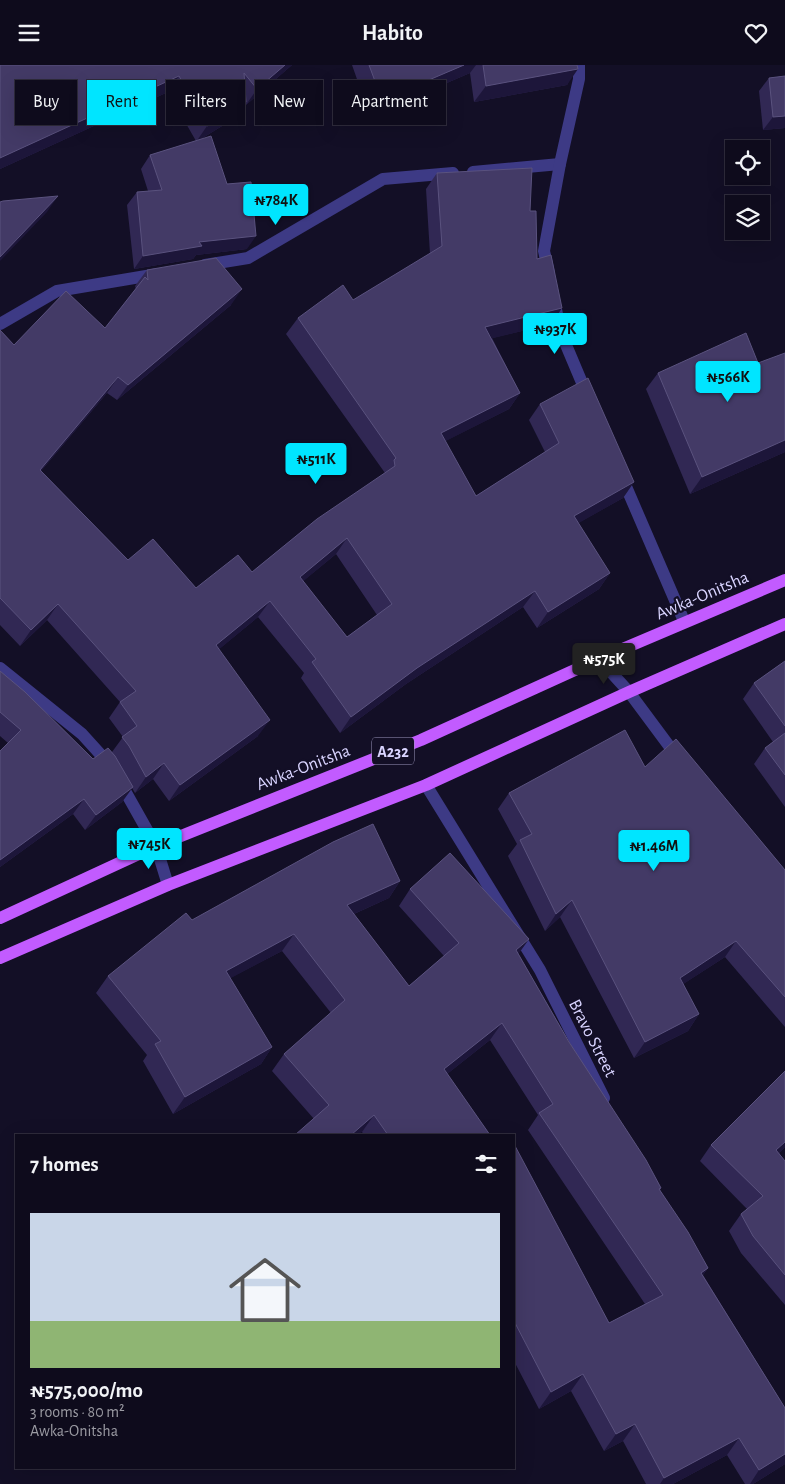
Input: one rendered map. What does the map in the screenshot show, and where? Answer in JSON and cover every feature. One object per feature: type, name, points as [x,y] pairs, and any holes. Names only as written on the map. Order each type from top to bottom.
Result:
[{"type":"main road","name":"Awka-Onitsha","points":[[0,918],[156,846],[421,740],[684,621],[785,580]]},
{"type":"main road","name":"A232","points":[[0,958],[168,885],[426,785],[629,692],[785,624]]},
{"type":"street","points":[[579,65],[579,79],[560,164],[544,251],[561,333],[592,405]]},
{"type":"street","points":[[191,268],[248,258],[383,179],[560,164]]},
{"type":"street","points":[[0,324],[57,291],[172,271]]},
{"type":"street","points":[[615,459],[684,621]]},
{"type":"street","points":[[599,659],[629,692],[685,768]]},
{"type":"street","points":[[0,668],[82,734],[111,766],[156,846],[168,885]]},
{"type":"street","name":"Bravo Street","points":[[426,785],[540,971],[609,1110]]},
{"type":"building","points":[[0,65],[285,65],[268,80],[255,80],[255,87],[244,73],[244,80],[181,80],[179,76],[166,80],[166,82],[156,87],[156,80],[87,80],[87,118],[77,123],[77,80],[15,80],[15,125],[72,125],[0,158]]},
{"type":"building","points":[[369,65],[464,65],[429,80],[375,80]]},
{"type":"building","points":[[483,65],[577,65],[578,69],[486,86]]},
{"type":"building","points":[[785,76],[785,116],[773,117],[769,78]]},
{"type":"building","points":[[211,136],[227,184],[251,182],[256,236],[199,242],[202,246],[143,256],[137,192],[162,190],[150,155]]},
{"type":"building","points":[[532,168],[530,211],[536,211],[537,259],[551,255],[562,308],[485,327],[520,393],[441,433],[476,496],[559,443],[540,404],[588,378],[634,482],[574,516],[610,573],[548,612],[535,591],[417,668],[351,717],[312,662],[316,659],[270,601],[216,645],[270,720],[180,785],[164,763],[146,777],[122,737],[137,726],[120,702],[136,691],[58,604],[31,630],[0,598],[0,330],[14,345],[66,291],[105,328],[145,277],[148,280],[147,270],[216,258],[242,289],[128,385],[118,377],[40,470],[128,560],[153,539],[196,588],[238,555],[252,572],[317,519],[395,466],[394,460],[396,458],[298,318],[343,285],[353,300],[442,246],[437,173]],"holes":[[[347,538],[392,604],[347,637],[300,577]]]},
{"type":"building","points":[[58,196],[0,257],[0,202]]},
{"type":"building","points":[[746,333],[758,363],[785,353],[785,440],[702,477],[658,373]]},
{"type":"building","points":[[785,661],[785,726],[754,683]]},
{"type":"building","points":[[0,671],[25,692],[93,759],[108,748],[115,756],[133,787],[96,815],[84,799],[0,860],[0,751],[21,730],[0,712]]},
{"type":"building","points":[[625,730],[645,767],[676,739],[785,870],[785,997],[736,941],[680,978],[699,1014],[645,1042],[572,900],[556,914],[520,840],[532,834],[509,793]]},
{"type":"building","points":[[785,733],[785,775],[765,748]]},
{"type":"building","points":[[373,824],[400,881],[347,905],[409,986],[459,943],[410,889],[450,853],[529,939],[516,950],[569,1042],[646,1160],[661,1188],[659,1189],[688,1232],[708,1268],[701,1273],[785,1408],[785,1454],[759,1470],[739,1438],[664,1478],[635,1424],[616,1434],[583,1374],[551,1392],[515,1323],[515,1146],[609,1323],[663,1295],[539,1113],[553,1104],[502,1023],[444,1069],[489,1134],[387,1134],[374,1115],[352,1134],[296,1134],[329,1105],[284,1054],[345,1000],[294,934],[226,971],[272,1047],[185,1097],[155,1044],[161,1041],[108,976],[186,913],[192,920],[333,842]]},
{"type":"building","points":[[785,1071],[785,1142],[776,1150],[785,1161],[785,1275],[753,1236],[741,1214],[763,1196],[711,1145]]}]
